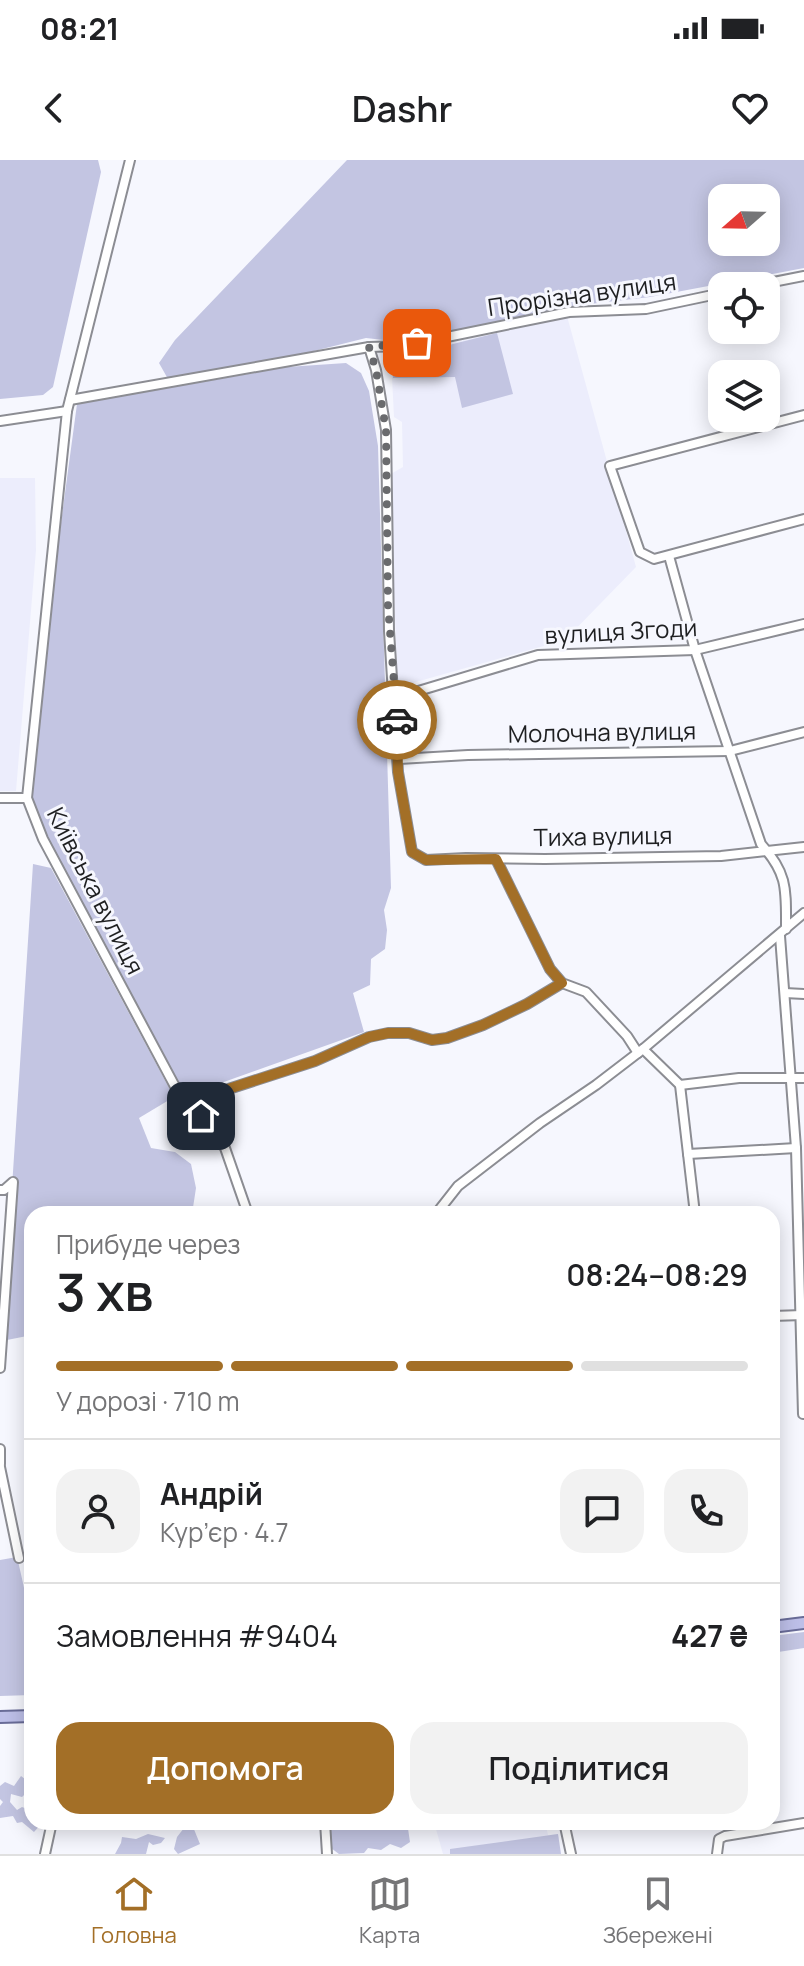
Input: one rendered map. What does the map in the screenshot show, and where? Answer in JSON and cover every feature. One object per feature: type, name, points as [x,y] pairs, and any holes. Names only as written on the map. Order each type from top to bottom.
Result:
[{"type":"main road","points":[[780,1626],[804,1623]]},
{"type":"main road","points":[[0,1717],[24,1716]]},
{"type":"street","name":"Київська вулиця","points":[[130,160],[67,411],[27,798],[50,852],[179,1094],[201,1116],[225,1148],[245,1206]]},
{"type":"street","points":[[780,281],[804,276]]},
{"type":"street","name":"Прорізна вулиця","points":[[70,400],[369,347],[403,346],[569,312],[646,309],[708,296]]},
{"type":"street","points":[[369,347],[386,430],[387,562],[399,759]]},
{"type":"street","points":[[0,421],[67,411]]},
{"type":"street","points":[[804,415],[610,466],[640,552],[654,559],[804,519]]},
{"type":"street","points":[[669,556],[695,650],[761,844],[769,850],[781,871],[785,887],[785,993],[796,1148],[803,1315],[803,1414]]},
{"type":"street","name":"вулиця Згоди","points":[[395,698],[538,655],[695,650],[804,624]]},
{"type":"street","name":"Молочна вулиця","points":[[399,759],[730,751],[804,732]]},
{"type":"street","name":"Тиха вулиця","points":[[399,759],[398,772],[412,852],[426,860],[721,856],[804,847]]},
{"type":"street","points":[[0,798],[27,798]]},
{"type":"street","points":[[496,859],[550,969],[562,983],[586,992],[641,1051],[680,1085],[694,1206]]},
{"type":"street","points":[[442,1206],[458,1186],[641,1051],[804,913]]},
{"type":"street","points":[[201,1116],[213,1094],[315,1061],[378,1035],[409,1033],[432,1040],[447,1038],[516,1009],[562,983]]},
{"type":"street","points":[[785,993],[804,994]]},
{"type":"street","points":[[680,1085],[739,1078],[804,1078]]},
{"type":"street","points":[[688,1154],[796,1148]]},
{"type":"street","points":[[0,1190],[13,1182],[0,1368]]},
{"type":"street","points":[[780,1316],[803,1315]]},
{"type":"street","points":[[0,1449],[0,1466],[19,1558]]},
{"type":"street","points":[[780,1827],[804,1823]]},
{"type":"street","points":[[45,1854],[50,1830]]},
{"type":"street","points":[[326,1830],[327,1854]]},
{"type":"street","points":[[566,1830],[571,1854]]},
{"type":"street","points":[[717,1854],[719,1839],[761,1830]]},
{"type":"shaded area","points":[[0,160],[98,160],[101,172],[53,387],[43,395],[0,399]]},
{"type":"shaded area","points":[[347,160],[804,160],[804,268],[780,273],[708,272],[708,286],[650,297],[564,307],[401,342],[366,338],[286,358],[168,379],[159,363],[175,340]]},
{"type":"shaded area","points":[[567,316],[636,567],[565,640],[398,687],[389,475],[403,467],[402,422],[394,417],[391,357]]},
{"type":"shaded area","points":[[497,333],[513,394],[462,408],[455,377],[393,378],[393,359]]},
{"type":"shaded area","points":[[346,363],[361,373],[369,391],[378,446],[391,888],[384,910],[387,930],[385,949],[371,959],[370,985],[353,993],[364,1032],[221,1083],[179,1094],[27,798],[28,768],[77,404],[287,367]]},
{"type":"shaded area","points":[[0,478],[35,478],[36,550],[16,791],[0,791]]},
{"type":"shaded area","points":[[33,864],[51,868],[174,1097],[139,1118],[151,1148],[175,1152],[191,1164],[196,1188],[193,1206],[24,1206],[24,1337],[2,1341]]},
{"type":"shaded area","points":[[17,1557],[24,1589],[24,1695],[0,1696],[0,1560]]},
{"type":"shaded area","points":[[804,1632],[804,1648],[780,1652],[780,1635]]},
{"type":"shaded area","points":[[21,1776],[24,1778],[24,1795],[11,1794],[10,1802],[17,1810],[24,1808],[24,1824],[17,1823],[13,1816],[0,1818],[3,1802],[0,1786],[5,1782],[14,1786]]},
{"type":"shaded area","points":[[182,1830],[194,1830],[200,1844],[178,1854],[174,1849]]},
{"type":"shaded area","points":[[408,1830],[410,1842],[401,1848],[390,1844],[381,1850],[368,1848],[364,1853],[339,1854],[331,1848],[330,1832]]},
{"type":"shaded area","points":[[436,1830],[547,1830],[548,1835],[558,1834],[561,1854],[443,1854]]},
{"type":"shaded area","points":[[148,1834],[165,1838],[153,1845],[149,1842],[146,1854],[115,1854],[122,1837],[136,1839]]},
{"type":"shaded area","points":[[558,1834],[561,1854],[450,1854],[450,1849]]},
{"type":"way so far","points":[[397,720],[388,606],[386,430],[369,347],[417,343]]},
{"type":"route","points":[[201,1116],[213,1094],[315,1061],[369,1037],[409,1033],[432,1040],[447,1038],[527,1004],[562,983],[550,969],[496,859],[426,860],[412,852],[398,772],[397,720]]}]
